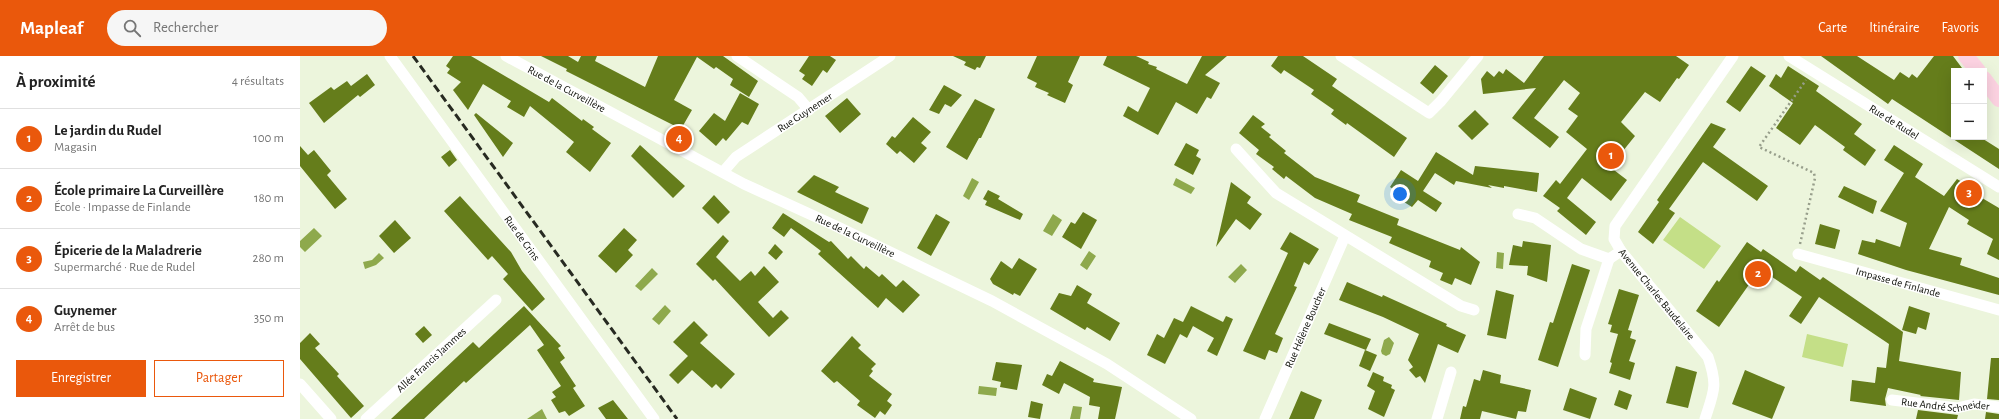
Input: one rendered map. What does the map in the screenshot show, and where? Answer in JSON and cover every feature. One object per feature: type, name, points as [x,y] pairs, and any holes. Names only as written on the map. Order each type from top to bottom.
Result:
[{"type":"street","name":"Rue de Crins","points":[[390,56],[654,419]]},
{"type":"street","points":[[737,56],[798,97],[809,110]]},
{"type":"street","name":"Rue Guynemer","points":[[723,172],[736,157],[890,56]]},
{"type":"street","points":[[1341,56],[1429,113],[1441,101],[1478,56]]},
{"type":"street","name":"Avenue Charles Baudelaire","points":[[1705,419],[1714,391],[1715,378],[1708,357],[1620,251],[1614,239],[1615,226],[1733,56]]},
{"type":"street","name":"Rue de Rudel","points":[[1789,56],[1812,72],[1999,187]]},
{"type":"street","points":[[1966,56],[1976,68]]},
{"type":"street","name":"Rue de la Curveillère","points":[[513,58],[744,184],[992,301],[1107,364],[1191,419]]},
{"type":"street","points":[[1987,83],[1999,99]]},
{"type":"street","points":[[1236,149],[1276,193],[1461,306],[1474,310]]},
{"type":"street","points":[[1518,214],[1535,218],[1581,249],[1609,259]]},
{"type":"street","name":"Rue Hélène Boucher","points":[[1265,419],[1345,236]]},
{"type":"street","points":[[1585,355],[1586,330],[1609,259],[1620,251]]},
{"type":"street","name":"Impasse de Finlande","points":[[1798,254],[1999,310]]},
{"type":"street","name":"Allée Francis Jammes","points":[[366,419],[496,300]]},
{"type":"street","points":[[1437,419],[1451,372]]},
{"type":"street","points":[[300,384],[331,419]]},
{"type":"street","name":"Rue André Schneider","points":[[1892,400],[1957,408],[1974,404],[1999,407]]},
{"type":"path","points":[[1798,254],[1815,178],[1814,173],[1759,147],[1812,72]]},
{"type":"shaded area","points":[[972,178],[979,182],[969,200],[963,196]]},
{"type":"shaded area","points":[[1176,178],[1195,188],[1191,194],[1173,185]]},
{"type":"shaded area","points":[[1053,214],[1062,220],[1052,236],[1043,231]]},
{"type":"shaded area","points":[[1680,217],[1721,246],[1704,269],[1663,240]]},
{"type":"shaded area","points":[[314,228],[322,236],[305,252],[300,247],[300,241]]},
{"type":"shaded area","points":[[1089,251],[1096,256],[1087,270],[1080,265]]},
{"type":"shaded area","points":[[1497,252],[1504,253],[1503,269],[1496,268]]},
{"type":"shaded area","points":[[379,253],[384,258],[376,265],[365,269],[363,262],[372,260]]},
{"type":"shaded area","points":[[1241,264],[1247,270],[1235,283],[1228,277]]},
{"type":"shaded area","points":[[652,268],[658,274],[641,291],[635,286]]},
{"type":"shaded area","points":[[665,305],[671,311],[659,325],[652,319]]},
{"type":"shaded area","points":[[1807,334],[1848,344],[1843,367],[1802,357]]},
{"type":"shaded area","points":[[1389,337],[1394,343],[1390,354],[1386,356],[1382,354],[1381,351],[1384,340]]},
{"type":"shaded area","points":[[979,386],[997,388],[996,396],[978,394]]},
{"type":"shaded area","points":[[1073,406],[1082,407],[1080,419],[1070,419]]},
{"type":"shaded area","points":[[542,409],[547,419],[527,419]]},
{"type":"building","points":[[453,56],[471,56],[549,102],[552,98],[582,121],[583,119],[594,127],[592,129],[611,143],[590,172],[566,152],[574,142],[530,106],[524,117],[507,107],[511,101],[483,84],[468,110],[453,90],[461,82],[447,73],[450,69],[446,66]]},
{"type":"building","points":[[541,56],[568,56],[578,62],[581,56],[597,56],[595,61],[645,87],[658,56],[723,56],[758,81],[749,97],[730,85],[733,79],[716,67],[714,69],[697,57],[674,100],[692,110],[681,129],[566,71],[567,69]]},
{"type":"building","points":[[809,56],[830,56],[836,60],[827,73],[823,70],[812,86],[802,79],[805,75],[799,71]]},
{"type":"building","points":[[953,56],[986,56],[980,68],[977,67],[975,70],[964,65],[966,62]]},
{"type":"building","points":[[1037,56],[1080,56],[1068,82],[1073,85],[1065,103],[1047,95],[1049,93],[1035,87],[1037,83],[1027,78]]},
{"type":"building","points":[[1107,56],[1136,56],[1149,62],[1148,64],[1157,67],[1156,69],[1187,84],[1202,56],[1227,56],[1205,75],[1220,83],[1211,99],[1207,97],[1197,114],[1176,102],[1158,135],[1123,116],[1128,106],[1138,112],[1150,88],[1103,65]]},
{"type":"building","points":[[1278,56],[1303,56],[1337,79],[1332,86],[1407,138],[1394,157],[1347,123],[1346,125],[1331,114],[1334,110],[1311,94],[1314,90],[1284,70],[1281,74],[1271,66]]},
{"type":"building","points":[[1544,56],[1676,56],[1689,65],[1679,79],[1677,78],[1660,102],[1645,92],[1621,122],[1635,136],[1610,167],[1627,180],[1611,201],[1582,178],[1567,198],[1596,222],[1586,235],[1557,211],[1560,208],[1543,196],[1556,180],[1560,184],[1587,149],[1566,132],[1578,116],[1568,109],[1580,93],[1564,80],[1534,118],[1559,137],[1550,148],[1512,118],[1536,88],[1483,94],[1481,79],[1487,71],[1494,77],[1499,71],[1503,74],[1506,69],[1524,83]]},
{"type":"building","points":[[1821,56],[1857,56],[1894,80],[1900,72],[1909,78],[1912,74],[1917,78],[1934,56],[1953,56],[1962,68],[1951,68],[1951,138],[1892,99],[1888,104]]},
{"type":"building","points":[[1435,65],[1448,76],[1433,94],[1420,83]]},
{"type":"building","points":[[1751,66],[1766,76],[1740,112],[1726,102]]},
{"type":"building","points":[[1788,66],[1819,86],[1816,91],[1862,124],[1854,134],[1876,150],[1865,166],[1843,150],[1845,147],[1815,125],[1800,145],[1776,128],[1793,103],[1769,86],[1776,74],[1781,78]]},
{"type":"building","points":[[367,74],[375,85],[360,97],[358,95],[324,123],[309,103],[331,87],[334,90],[347,81],[351,86]]},
{"type":"building","points":[[944,85],[962,95],[951,107],[945,104],[939,114],[929,110]]},
{"type":"building","points":[[740,93],[759,104],[748,125],[742,122],[726,141],[723,138],[716,146],[699,131],[714,113],[725,121]]},
{"type":"building","points":[[847,98],[861,114],[840,133],[825,116]]},
{"type":"building","points":[[975,99],[995,109],[981,138],[979,138],[967,160],[946,147]]},
{"type":"building","points":[[1475,110],[1489,124],[1472,140],[1458,126]]},
{"type":"building","points":[[476,113],[513,143],[503,157],[474,115]]},
{"type":"building","points":[[1253,115],[1265,124],[1261,127],[1271,135],[1269,137],[1286,151],[1284,153],[1315,177],[1360,195],[1357,202],[1399,219],[1397,225],[1460,250],[1461,247],[1480,262],[1471,285],[1455,278],[1452,285],[1440,280],[1443,273],[1429,267],[1431,261],[1389,243],[1392,237],[1349,220],[1352,214],[1315,198],[1286,176],[1284,179],[1272,169],[1274,167],[1256,154],[1259,150],[1239,133]]},
{"type":"building","points":[[913,117],[931,132],[921,143],[927,148],[914,163],[900,151],[897,154],[886,144],[892,136],[895,138]]},
{"type":"building","points":[[1711,123],[1726,129],[1713,147],[1768,186],[1757,201],[1703,162],[1669,209],[1675,213],[1653,244],[1638,232],[1659,202],[1657,200]]},
{"type":"building","points":[[1955,140],[1985,140],[1999,149],[1999,169]]},
{"type":"building","points":[[1186,143],[1199,150],[1196,156],[1201,159],[1193,175],[1174,165]]},
{"type":"building","points":[[640,145],[685,186],[673,198],[631,156]]},
{"type":"building","points":[[1894,145],[1923,164],[1915,177],[1944,196],[1957,179],[1962,182],[1960,185],[1999,208],[1999,260],[1987,254],[1993,239],[1967,224],[1969,220],[1949,207],[1929,249],[1962,258],[1960,265],[1999,278],[1999,295],[1906,270],[1858,254],[1862,240],[1875,243],[1876,239],[1900,247],[1907,223],[1880,211],[1904,173],[1884,160]]},
{"type":"building","points":[[300,146],[308,155],[314,150],[331,171],[327,175],[347,199],[335,209],[300,166]]},
{"type":"building","points":[[450,150],[457,160],[449,167],[441,157]]},
{"type":"building","points":[[1436,152],[1473,175],[1475,166],[1539,173],[1537,192],[1504,186],[1504,188],[1488,185],[1492,188],[1456,181],[1454,185],[1435,173],[1423,191],[1442,203],[1436,212],[1418,200],[1412,207],[1404,202],[1407,198],[1390,187],[1401,170],[1418,181]]},
{"type":"building","points":[[814,175],[839,187],[835,192],[869,208],[862,224],[797,192]]},
{"type":"building","points":[[1231,182],[1251,197],[1247,203],[1262,214],[1250,230],[1236,219],[1216,247]]},
{"type":"building","points":[[1844,186],[1877,201],[1873,214],[1838,197]]},
{"type":"building","points":[[988,190],[1000,196],[998,199],[1023,214],[1020,220],[985,205],[987,201],[983,199]]},
{"type":"building","points":[[714,195],[730,212],[718,224],[702,208]]},
{"type":"building","points":[[460,196],[511,252],[522,271],[545,299],[532,311],[503,279],[508,274],[492,256],[488,260],[444,211]]},
{"type":"building","points":[[1083,212],[1097,220],[1081,249],[1062,237],[1071,222],[1075,224]]},
{"type":"building","points":[[783,213],[829,242],[831,241],[848,259],[851,256],[864,269],[866,266],[879,277],[882,274],[896,287],[903,280],[920,295],[903,313],[886,298],[878,308],[818,254],[821,251],[791,228],[784,237],[772,228]]},
{"type":"building","points":[[936,214],[950,222],[931,256],[917,248]]},
{"type":"building","points":[[395,220],[411,238],[394,253],[379,236]]},
{"type":"building","points":[[1820,224],[1840,230],[1835,249],[1815,244]]},
{"type":"building","points":[[624,228],[637,240],[628,250],[633,255],[616,273],[598,256]]},
{"type":"building","points":[[1290,232],[1319,249],[1309,265],[1304,262],[1294,286],[1297,287],[1275,334],[1283,338],[1277,353],[1269,350],[1265,360],[1243,351],[1288,253],[1280,249]]},
{"type":"building","points":[[723,235],[729,241],[716,257],[740,281],[751,271],[755,276],[764,266],[779,282],[758,302],[773,318],[781,310],[789,318],[769,337],[715,279],[713,281],[696,264]]},
{"type":"building","points":[[1523,241],[1551,245],[1547,282],[1527,275],[1528,266],[1509,265],[1513,245],[1522,247]]},
{"type":"building","points":[[1747,242],[1761,252],[1763,249],[1796,272],[1800,266],[1820,280],[1823,277],[1903,332],[1899,361],[1961,372],[1959,400],[1920,396],[1921,395],[1888,388],[1885,399],[1886,406],[1850,401],[1852,380],[1875,383],[1877,367],[1886,368],[1889,344],[1819,297],[1801,324],[1789,316],[1802,297],[1760,269],[1719,327],[1696,311],[1717,280],[1719,282]]},
{"type":"building","points":[[775,244],[783,252],[776,260],[768,253]]},
{"type":"building","points":[[1019,258],[1037,269],[1020,296],[1014,293],[1013,295],[993,284],[990,279],[1001,261],[1012,269]]},
{"type":"building","points":[[1572,264],[1590,270],[1558,367],[1538,360],[1550,322],[1553,323]]},
{"type":"building","points":[[1347,282],[1382,297],[1383,295],[1447,324],[1446,326],[1466,335],[1458,353],[1438,344],[1425,383],[1420,376],[1416,378],[1409,370],[1413,367],[1408,360],[1419,334],[1383,317],[1339,300]]},
{"type":"building","points":[[1077,285],[1092,294],[1087,303],[1120,323],[1110,341],[1087,327],[1085,330],[1050,309],[1059,293],[1071,296]]},
{"type":"building","points":[[1619,289],[1639,295],[1628,330],[1632,331],[1630,338],[1636,340],[1629,361],[1635,363],[1630,380],[1609,373],[1612,363],[1610,362],[1618,334],[1610,332],[1612,325],[1608,324]]},
{"type":"building","points":[[1496,290],[1514,295],[1506,339],[1487,335]]},
{"type":"building","points":[[524,306],[561,346],[558,348],[565,358],[560,362],[576,386],[573,388],[585,406],[569,416],[565,411],[559,413],[551,400],[556,397],[552,392],[561,386],[537,350],[544,345],[530,325],[466,383],[464,381],[424,419],[391,419],[473,342],[479,348]]},
{"type":"building","points":[[1191,306],[1223,322],[1226,316],[1233,319],[1217,356],[1207,351],[1214,338],[1193,326],[1187,338],[1180,334],[1165,364],[1147,355],[1157,334],[1164,338],[1174,318],[1183,322]]},
{"type":"building","points":[[1909,306],[1930,313],[1926,330],[1918,327],[1916,334],[1902,330]]},
{"type":"building","points":[[694,321],[708,335],[700,343],[735,374],[721,389],[716,384],[712,388],[692,370],[678,384],[669,375],[688,356],[673,342]]},
{"type":"building","points":[[1329,323],[1371,339],[1366,350],[1324,334]]},
{"type":"building","points":[[424,326],[432,335],[423,343],[415,334]]},
{"type":"building","points":[[310,333],[320,344],[315,348],[339,374],[337,376],[364,406],[351,418],[300,359],[300,343]]},
{"type":"building","points":[[852,336],[861,345],[858,348],[876,364],[871,369],[873,371],[869,376],[892,394],[887,401],[892,405],[885,415],[880,411],[875,418],[857,405],[860,401],[837,381],[834,383],[821,371]]},
{"type":"building","points":[[1365,350],[1377,355],[1370,371],[1359,366]]},
{"type":"building","points":[[1991,358],[1999,358],[1999,400],[1987,399]]},
{"type":"building","points":[[1060,361],[1094,379],[1093,382],[1122,387],[1115,419],[1098,419],[1100,407],[1089,405],[1090,397],[1064,383],[1059,394],[1042,385],[1047,374],[1052,376]]},
{"type":"building","points":[[996,362],[1022,365],[1017,390],[1000,387],[1001,382],[992,380]]},
{"type":"building","points":[[1676,366],[1697,372],[1688,408],[1666,403]]},
{"type":"building","points":[[1483,370],[1501,375],[1500,383],[1531,390],[1526,412],[1518,411],[1516,419],[1482,411],[1480,419],[1460,419],[1463,406],[1466,407],[1474,379],[1480,381]]},
{"type":"building","points":[[1745,370],[1785,387],[1772,419],[1732,404]]},
{"type":"building","points":[[1373,372],[1384,377],[1383,381],[1392,385],[1391,388],[1395,390],[1384,417],[1368,409],[1375,391],[1367,386]]},
{"type":"building","points":[[1570,388],[1597,398],[1590,419],[1563,410]]},
{"type":"building","points":[[1619,390],[1632,395],[1627,410],[1614,405]]},
{"type":"building","points":[[1301,391],[1322,400],[1314,419],[1289,419]]},
{"type":"building","points":[[613,400],[628,419],[606,419],[598,408]]},
{"type":"building","points":[[1031,401],[1043,404],[1040,419],[1028,417]]},
{"type":"building","points":[[1918,410],[1958,415],[1957,419],[1916,419]]},
{"type":"building","points":[[1986,412],[1999,414],[1999,419],[1985,419]]},
{"type":"railway","points":[[413,56],[677,419]]},
{"type":"place","name":"Guynemer","points":[[679,139]]},
{"type":"place","name":"Le jardin du Rudel","points":[[1611,156]]},
{"type":"place","name":"Épicerie de la Maladrerie","points":[[1969,193]]},
{"type":"place","name":"École primaire La Curveillère","points":[[1758,274]]}]
